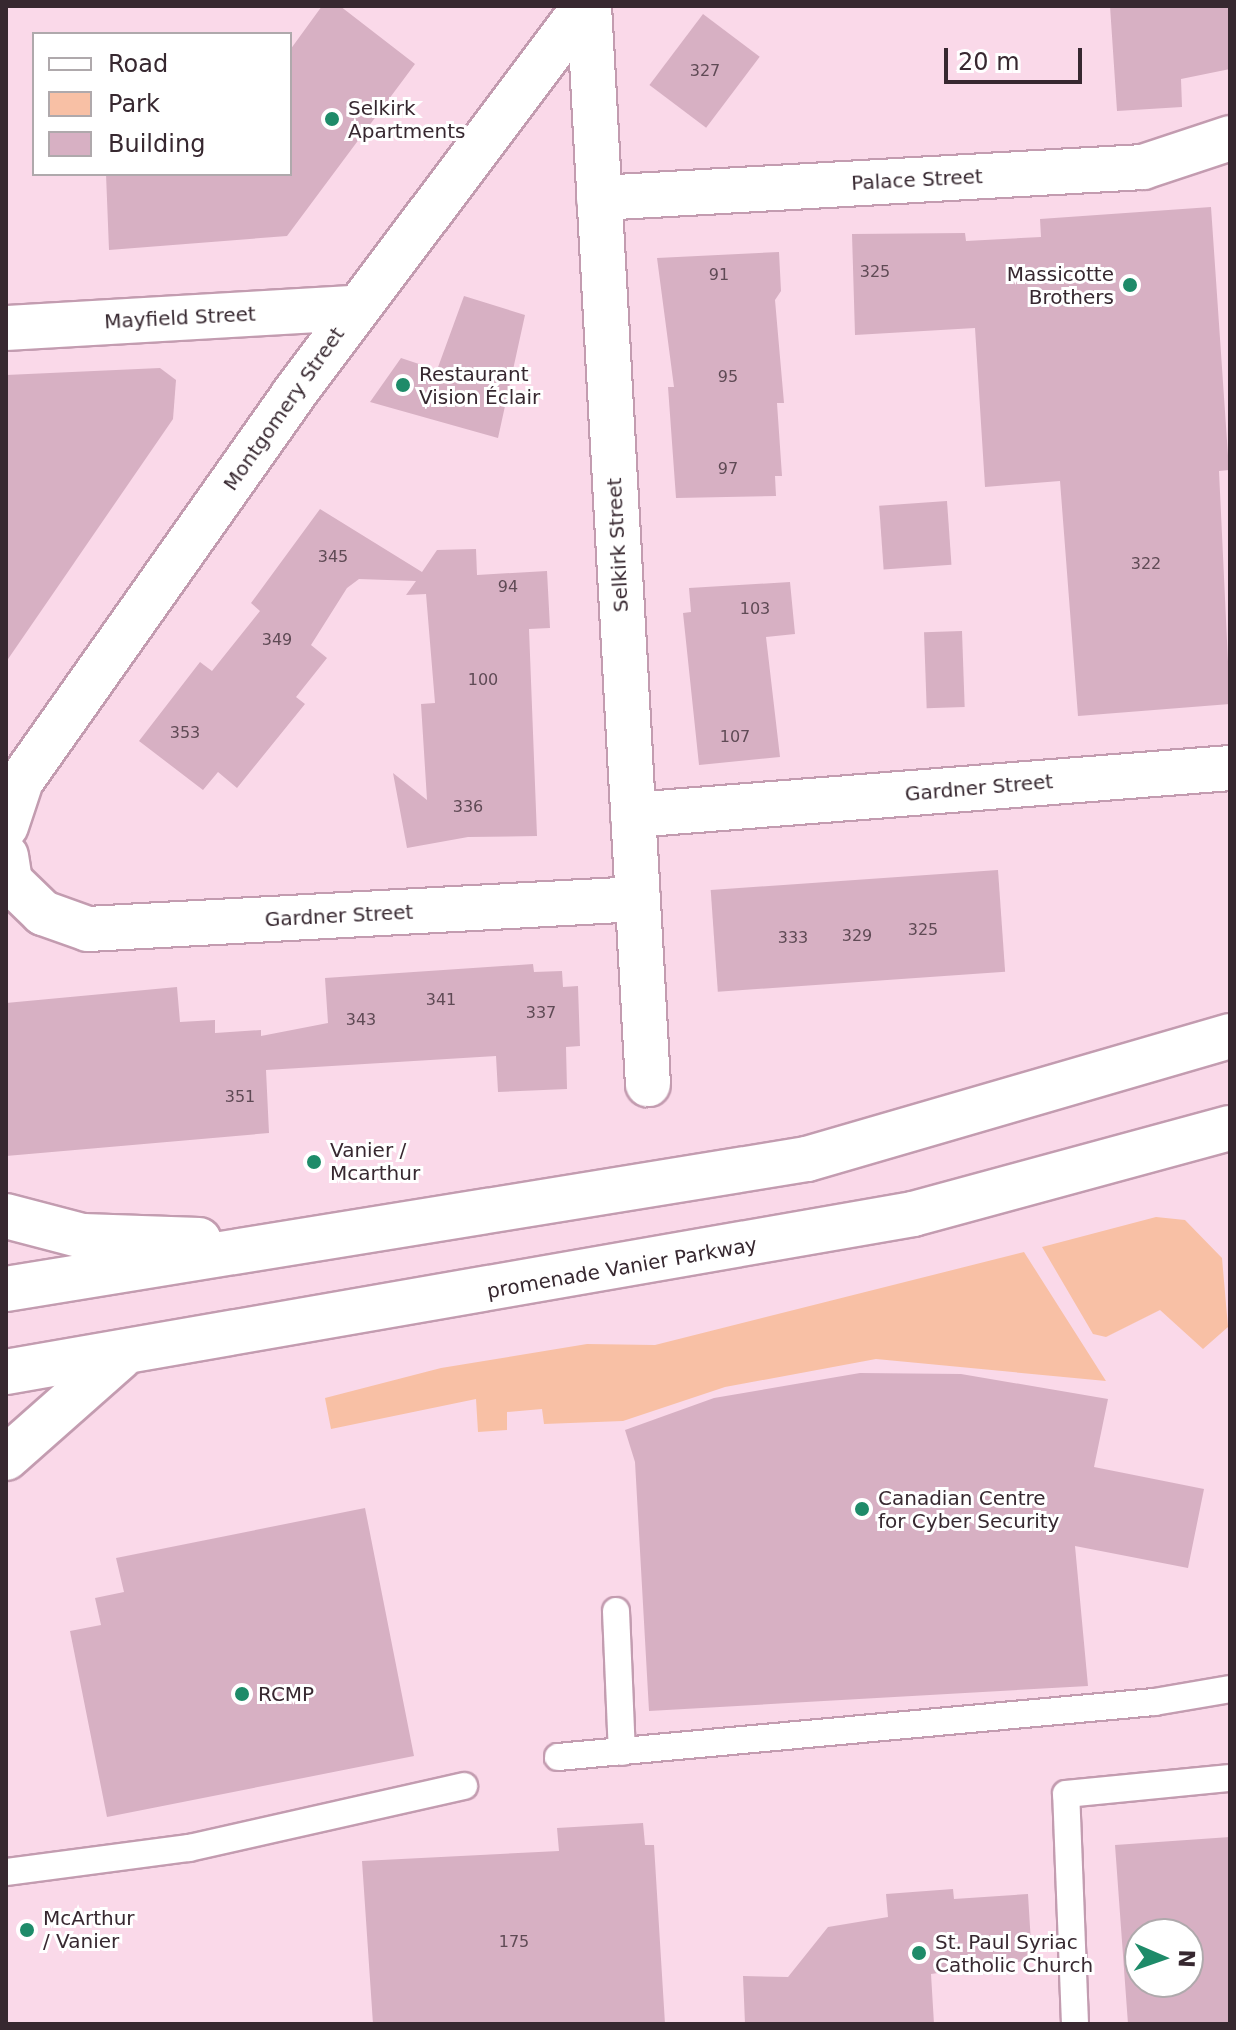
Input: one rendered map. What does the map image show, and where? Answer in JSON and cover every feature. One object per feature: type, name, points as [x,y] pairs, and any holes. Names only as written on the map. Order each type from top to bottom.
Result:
[{"type":"street","name":"Selkirk Street","points":[[587,6],[648,1084]]},
{"type":"street","name":"Montgomery Street","points":[[6,826],[21,781],[355,308],[587,6]]},
{"type":"street","name":"Palace Street","points":[[599,198],[1143,167],[1230,138]]},
{"type":"street","name":"Mayfield Street","points":[[6,328],[355,308]]},
{"type":"street","name":"Gardner Street","points":[[633,815],[1230,768]]},
{"type":"street","name":"Gardner Street","points":[[6,856],[10,881],[43,913],[65,925],[116,930],[638,899]]},
{"type":"street","points":[[6,1289],[314,1243],[807,1159],[1230,1036]]},
{"type":"street","name":"promenade Vanier Parkway","points":[[6,1372],[120,1357],[913,1214],[1230,1128]]},
{"type":"street","points":[[6,1216],[83,1236],[314,1243]]},
{"type":"street","points":[[6,1458],[120,1357]]},
{"type":"lane","points":[[616,1611],[622,1752]]},
{"type":"lane","points":[[558,1757],[1154,1702],[1230,1689]]},
{"type":"lane","points":[[1075,2024],[1066,1794],[1230,1778]]},
{"type":"lane","points":[[6,1872],[189,1848],[464,1786]]},
{"type":"green space","points":[[1156,1217],[1185,1220],[1222,1258],[1228,1327],[1203,1349],[1160,1310],[1106,1337],[1093,1334],[1042,1247]]},
{"type":"green space","points":[[1024,1252],[1106,1381],[876,1359],[725,1387],[623,1421],[544,1424],[542,1409],[507,1412],[507,1430],[478,1432],[476,1399],[331,1429],[325,1398],[441,1368],[587,1344],[655,1345]]},
{"type":"building","name":"Selkirk Apartments","points":[[322,6],[340,6],[415,64],[287,236],[109,250],[106,176],[292,176],[292,47]]},
{"type":"building","points":[[1110,6],[1230,6],[1230,69],[1181,79],[1182,107],[1117,111]]},
{"type":"building","points":[[703,14],[760,57],[706,128],[649,85]]},
{"type":"building","points":[[1211,207],[1229,470],[1219,471],[1230,704],[1078,716],[1060,481],[985,487],[975,328],[855,335],[852,234],[965,233],[966,241],[1041,237],[1040,219]]},
{"type":"building","points":[[779,252],[781,291],[775,300],[784,403],[777,403],[782,476],[775,476],[776,496],[676,498],[668,387],[674,387],[657,258]]},
{"type":"building","points":[[464,296],[525,315],[498,438],[370,402],[401,358],[437,370]]},
{"type":"building","points":[[160,368],[176,380],[173,419],[6,662],[6,375]]},
{"type":"building","points":[[947,501],[951,565],[884,570],[879,506]]},
{"type":"building","points":[[320,509],[422,572],[437,550],[476,549],[477,575],[547,571],[550,628],[529,629],[537,836],[468,837],[407,848],[393,773],[427,800],[421,704],[435,703],[426,594],[406,595],[416,581],[359,579],[347,588],[311,645],[327,658],[296,697],[305,704],[237,788],[218,772],[203,790],[139,741],[200,662],[212,671],[260,611],[251,603]]},
{"type":"building","points":[[790,582],[795,634],[766,637],[780,757],[699,765],[683,613],[691,612],[689,588]]},
{"type":"building","points":[[962,631],[965,707],[927,708],[924,632]]},
{"type":"building","points":[[998,870],[1005,972],[718,992],[711,890]]},
{"type":"building","points":[[533,964],[534,972],[562,971],[563,987],[578,986],[580,1046],[566,1047],[567,1089],[498,1092],[496,1056],[266,1070],[269,1133],[6,1156],[6,1003],[177,987],[180,1022],[215,1020],[215,1033],[261,1030],[261,1036],[328,1023],[325,978]]},
{"type":"building","name":"Canadian Centre for Cyber Security","points":[[860,1373],[961,1374],[1108,1399],[1094,1467],[1204,1489],[1188,1568],[1075,1546],[1088,1686],[649,1711],[635,1462],[625,1430],[714,1398]]},
{"type":"building","name":"RCMP","points":[[365,1508],[414,1756],[107,1817],[70,1631],[101,1625],[95,1598],[124,1592],[116,1558]]},
{"type":"building","points":[[643,1823],[645,1845],[654,1845],[665,2024],[373,2024],[362,1861],[559,1851],[557,1828]]},
{"type":"building","points":[[1230,1837],[1230,2024],[1128,2024],[1126,1998],[1204,1998],[1204,1918],[1124,1918],[1124,1969],[1115,1845]]},
{"type":"building","name":"St. Paul Syriac Catholic Church","points":[[953,1889],[954,1899],[1028,1894],[1032,1960],[931,1974],[934,2024],[745,2024],[743,1976],[788,1977],[828,1927],[888,1917],[886,1894]]},
{"type":"place","name":"Selkirk Apartments","points":[[332,119]]},
{"type":"place","name":"Massicotte Brothers","points":[[1130,285]]},
{"type":"place","name":"Restaurant Vision Éclair","points":[[403,385]]},
{"type":"place","name":"Vanier / Mcarthur","points":[[314,1162]]},
{"type":"place","name":"Canadian Centre for Cyber Security","points":[[862,1509]]},
{"type":"place","name":"RCMP","points":[[242,1694]]},
{"type":"place","name":"McArthur / Vanier","points":[[27,1930]]},
{"type":"place","name":"St. Paul Syriac Catholic Church","points":[[919,1953]]}]
